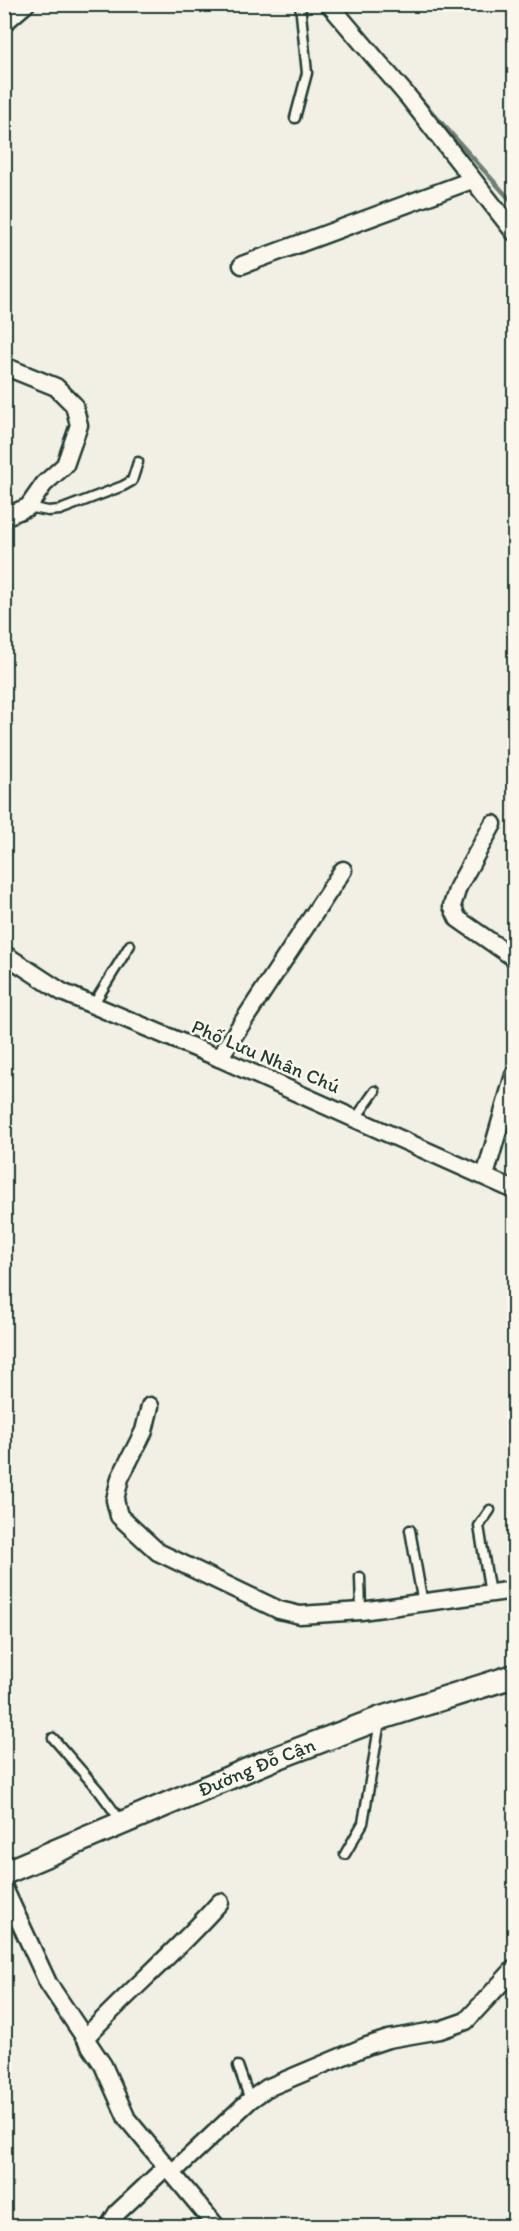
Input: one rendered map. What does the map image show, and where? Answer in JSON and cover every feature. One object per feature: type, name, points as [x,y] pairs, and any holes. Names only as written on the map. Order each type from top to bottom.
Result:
[{"type":"main road","name":"Đường Đỗ Cận","points":[[5,1876],[202,1787],[381,1718],[514,1676]]},
{"type":"street","points":[[4,23],[26,4]]},
{"type":"street","points":[[329,4],[409,98],[514,232]]},
{"type":"street","points":[[242,265],[472,180]]},
{"type":"street","points":[[4,366],[56,387],[74,405],[79,415],[79,425],[70,458],[65,465],[44,484],[28,507],[4,517]]},
{"type":"street","points":[[493,824],[458,887],[452,906],[458,919],[514,958]]},
{"type":"street","points":[[219,1058],[343,870]]},
{"type":"street","name":"Phố Lưu Nhân Chú","points":[[4,954],[62,992],[356,1118],[514,1190]]},
{"type":"street","points":[[485,1176],[514,1075]]},
{"type":"street","points":[[150,1406],[144,1431],[120,1478],[115,1500],[119,1516],[158,1552],[279,1610],[300,1615],[423,1604],[514,1590]]},
{"type":"street","points":[[5,1876],[48,1983],[103,2065],[127,2119],[216,2226]]},
{"type":"street","points":[[86,2038],[121,2000],[188,1938],[220,1902]]},
{"type":"street","points":[[109,2226],[117,2212],[267,2088],[366,2046],[388,2039],[440,2030],[466,2021],[514,1969]]},
{"type":"lane","points":[[295,118],[307,73],[300,4]]},
{"type":"lane","points":[[28,507],[48,511],[60,510],[123,486],[132,481],[138,462]]},
{"type":"lane","points":[[93,1005],[130,945]]},
{"type":"lane","points":[[356,1118],[375,1091]]},
{"type":"lane","points":[[490,1510],[479,1526],[490,1594]]},
{"type":"lane","points":[[410,1530],[423,1604]]},
{"type":"lane","points":[[360,1577],[362,1611]]},
{"type":"lane","points":[[345,1854],[363,1823],[381,1718]]},
{"type":"lane","points":[[53,1738],[99,1791],[123,1824]]},
{"type":"lane","points":[[238,2066],[250,2100]]},
{"type":"lane","points":[[4,2220],[6,2226]]},
{"type":"waterway","points":[[414,92],[514,204]]}]
